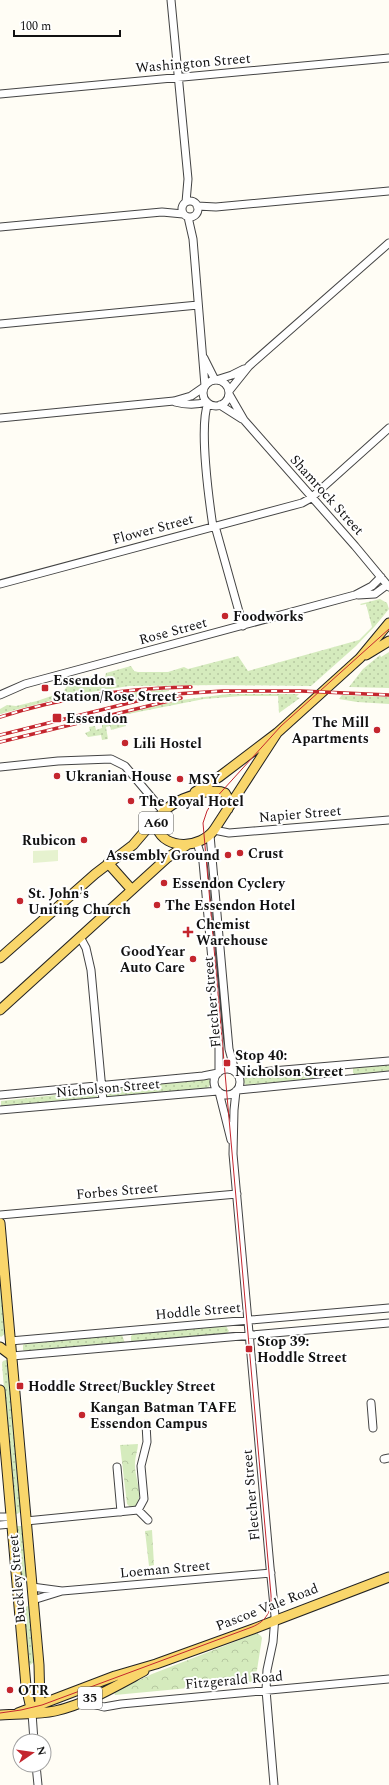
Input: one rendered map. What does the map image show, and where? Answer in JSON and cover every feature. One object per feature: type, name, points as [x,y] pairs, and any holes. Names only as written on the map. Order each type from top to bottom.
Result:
[{"type":"main road","name":"A60","points":[[0,958],[108,863],[133,845],[162,812],[219,777],[277,733],[360,658],[389,623]]},
{"type":"main road","name":"A60","points":[[360,658],[389,641]]},
{"type":"main road","name":"A60","points":[[0,1010],[170,856],[187,845],[197,843],[212,833],[277,733]]},
{"type":"main road","name":"A60","points":[[182,800],[202,793],[219,791],[225,793],[228,797],[228,809]]},
{"type":"main road","name":"A60","points":[[162,812],[156,824],[160,834],[167,839],[187,845]]},
{"type":"main road","points":[[108,863],[132,890]]},
{"type":"main road","name":"Buckley Street","points":[[0,1224],[39,1665],[40,1704]]},
{"type":"main road","points":[[0,1343],[10,1341]]},
{"type":"main road","points":[[0,1347],[12,1356]]},
{"type":"main road","name":"Buckley Street","points":[[0,1390],[18,1601],[25,1670],[31,1710]]},
{"type":"main road","points":[[11,1521],[26,1521]]},
{"type":"main road","name":"Pascoe Vale Road","points":[[31,1710],[40,1704],[115,1676],[156,1664],[389,1576]]},
{"type":"main road","points":[[17,1588],[32,1587]]},
{"type":"main road","points":[[18,1601],[33,1600]]},
{"type":"main road","name":"Pascoe Vale Road","points":[[0,1715],[31,1710],[54,1712],[82,1702],[156,1664]]},
{"type":"main road","points":[[25,1670],[39,1665]]},
{"type":"street","points":[[171,0],[191,209],[203,358],[202,368],[205,387]]},
{"type":"street","name":"Washington Street","points":[[0,94],[389,58]]},
{"type":"street","points":[[0,227],[389,191]]},
{"type":"street","points":[[174,401],[182,404],[207,402],[215,406],[227,401],[229,393],[249,366],[389,243]]},
{"type":"street","points":[[0,324],[198,305]]},
{"type":"street","points":[[203,358],[216,380],[226,384],[229,393]]},
{"type":"street","points":[[242,626],[214,526],[204,435],[204,416],[207,402],[203,393],[209,382],[232,375],[249,366]]},
{"type":"street","points":[[0,418],[174,401],[190,396],[205,387]]},
{"type":"street","name":"Shamrock Street","points":[[229,393],[244,420],[311,498],[355,546],[381,578]]},
{"type":"street","name":"Shamrock Street","points":[[220,405],[244,420]]},
{"type":"street","points":[[311,498],[389,428]]},
{"type":"street","name":"Flower Street","points":[[0,584],[297,504],[311,498]]},
{"type":"street","points":[[381,578],[388,584]]},
{"type":"street","name":"Rose Street","points":[[355,595],[372,586],[381,578]]},
{"type":"street","name":"Rose Street","points":[[0,695],[25,684],[355,595],[375,594],[388,584]]},
{"type":"street","points":[[0,767],[50,762],[112,759],[125,766],[162,812]]},
{"type":"street","name":"Napier Street","points":[[212,833],[229,833],[389,820]]},
{"type":"street","name":"Fletcher Street","points":[[212,833],[229,1049],[235,1071]]},
{"type":"street","name":"Fletcher Street","points":[[197,843],[203,858],[219,1036],[218,1072]]},
{"type":"street","points":[[80,937],[86,948],[92,970],[103,1101]]},
{"type":"street","points":[[389,1061],[246,1073],[227,1068],[218,1072],[214,1082],[219,1092],[228,1095],[237,1090],[389,1075]]},
{"type":"street","points":[[235,1071],[240,1080],[237,1090]]},
{"type":"street","name":"Nicholson Street","points":[[0,1095],[204,1076],[218,1072]]},
{"type":"street","name":"Fletcher Street","points":[[237,1090],[234,1110],[234,1154],[275,1619],[267,1670],[266,1690],[274,1785]]},
{"type":"street","name":"Fletcher Street","points":[[219,1092],[234,1154]]},
{"type":"street","name":"Nicholson Street","points":[[0,1110],[219,1092]]},
{"type":"street","name":"Forbes Street","points":[[0,1215],[237,1194]]},
{"type":"street","name":"Hoddle Street","points":[[10,1341],[389,1308]]},
{"type":"street","name":"Hoddle Street","points":[[12,1356],[389,1323]]},
{"type":"street","points":[[371,1403],[374,1428]]},
{"type":"street","points":[[138,1510],[144,1499],[141,1466],[148,1442],[146,1424]]},
{"type":"street","points":[[117,1467],[121,1512]]},
{"type":"street","points":[[26,1521],[138,1510]]},
{"type":"street","points":[[138,1510],[148,1520]]},
{"type":"street","points":[[0,1518],[11,1521]]},
{"type":"street","points":[[0,1525],[11,1521]]},
{"type":"street","name":"Loeman Street","points":[[33,1600],[62,1591],[270,1573]]},
{"type":"street","name":"Loeman Street","points":[[32,1587],[62,1591]]},
{"type":"street","name":"Fitzgerald Road","points":[[82,1702],[100,1707],[389,1679]]},
{"type":"street","name":"Buckley Street","points":[[31,1710],[33,1733]]},
{"type":"street","points":[[37,1773],[38,1785]]},
{"type":"green space","points":[[380,599],[387,603],[389,609],[356,646],[311,686],[129,686],[72,695],[0,714],[0,709],[7,705],[16,706],[37,701],[63,692],[70,682],[97,675],[100,683],[104,682],[106,673],[131,666],[134,671],[138,672],[168,672],[184,667],[188,669],[238,656],[248,671],[359,640],[372,627],[366,604],[360,604]]},
{"type":"green space","points":[[389,652],[389,688],[349,687],[363,669],[380,655],[381,657]]},
{"type":"green space","points":[[169,690],[119,701],[118,694],[140,691]]},
{"type":"green space","points":[[228,694],[299,694],[296,697],[300,698],[279,713],[278,696],[241,696],[204,699],[118,716],[126,726],[111,730],[110,726],[106,727],[108,739],[102,740],[101,735],[88,737],[85,733],[90,731],[89,727],[95,726],[96,730],[102,728],[102,724],[105,724],[104,719],[106,718],[181,700]]},
{"type":"green space","points":[[342,695],[389,697],[389,704],[339,699]]},
{"type":"green space","points":[[58,850],[58,861],[33,863],[33,851]]},
{"type":"green space","points":[[389,1063],[389,1073],[356,1075],[353,1073],[353,1068],[355,1067]]},
{"type":"green space","points":[[338,1069],[340,1074],[337,1077],[246,1085],[243,1082],[245,1076]]},
{"type":"green space","points":[[206,1079],[210,1080],[211,1083],[208,1088],[111,1098],[106,1095],[105,1092],[108,1089]]},
{"type":"green space","points":[[93,1091],[98,1092],[99,1095],[95,1098],[1,1108],[1,1101]]},
{"type":"green space","points":[[0,1264],[6,1333],[1,1337],[0,1336]]},
{"type":"green space","points":[[226,1326],[229,1331],[226,1334],[134,1343],[131,1341],[131,1336],[133,1334]]},
{"type":"green space","points":[[122,1335],[125,1343],[26,1352],[23,1350],[23,1345],[26,1343]]},
{"type":"green space","points":[[6,1360],[9,1362],[22,1510],[16,1514],[14,1511],[2,1364],[3,1361]]},
{"type":"green space","points":[[138,1444],[135,1468],[139,1497],[136,1507],[131,1508],[127,1504],[120,1445]]},
{"type":"green space","points":[[17,1526],[24,1528],[27,1581],[23,1583],[21,1582],[16,1529]]},
{"type":"green space","points":[[152,1530],[154,1565],[149,1566],[145,1531]]},
{"type":"green space","points":[[27,1606],[30,1607],[34,1662],[30,1665],[28,1663],[23,1610]]},
{"type":"green space","points":[[257,1633],[262,1638],[257,1670],[252,1682],[115,1695],[114,1692],[152,1674]]},
{"type":"tram line","points":[[0,1713],[42,1705],[257,1625],[268,1614],[271,1605],[271,1595],[203,823],[207,811],[213,801],[281,726],[389,629]]},
{"type":"railway","points":[[0,717],[47,704],[94,695],[142,689],[191,687]]},
{"type":"railway","points":[[0,735],[141,700],[175,694],[223,691],[301,691],[389,695]]},
{"type":"railway","points":[[0,742],[181,698]]},
{"type":"place","name":"Foodworks","points":[[225,616]]},
{"type":"place","name":"Essendon Station/Rose Street","points":[[45,688]]},
{"type":"place","name":"Essendon","points":[[57,718]]},
{"type":"place","name":"The Mill Apartments","points":[[377,730]]},
{"type":"place","name":"Lili Hostel","points":[[125,743]]},
{"type":"place","name":"Ukranian House","points":[[57,776]]},
{"type":"place","name":"MSY","points":[[180,779]]},
{"type":"place","name":"The Royal Hotel","points":[[131,801]]},
{"type":"place","name":"Rubicon","points":[[84,840]]},
{"type":"place","name":"Crust","points":[[240,853]]},
{"type":"place","name":"Assembly Ground","points":[[228,855]]},
{"type":"place","name":"Essendon Cyclery","points":[[164,883]]},
{"type":"place","name":"St. John's Uniting Church","points":[[20,901]]},
{"type":"place","name":"The Essendon Hotel","points":[[157,905]]},
{"type":"place","name":"Chemist Warehouse","points":[[188,932]]},
{"type":"place","name":"GoodYear Auto Care","points":[[193,959]]},
{"type":"place","name":"Stop 40: Nicholson Street","points":[[227,1063]]},
{"type":"place","name":"Stop 39: Hoddle Street","points":[[249,1349]]},
{"type":"place","name":"Hoddle Street/Buckley Street","points":[[20,1386]]},
{"type":"place","name":"Kangan Batman TAFE Essendon Campus","points":[[82,1415]]},
{"type":"place","name":"OTR","points":[[10,1690]]}]
